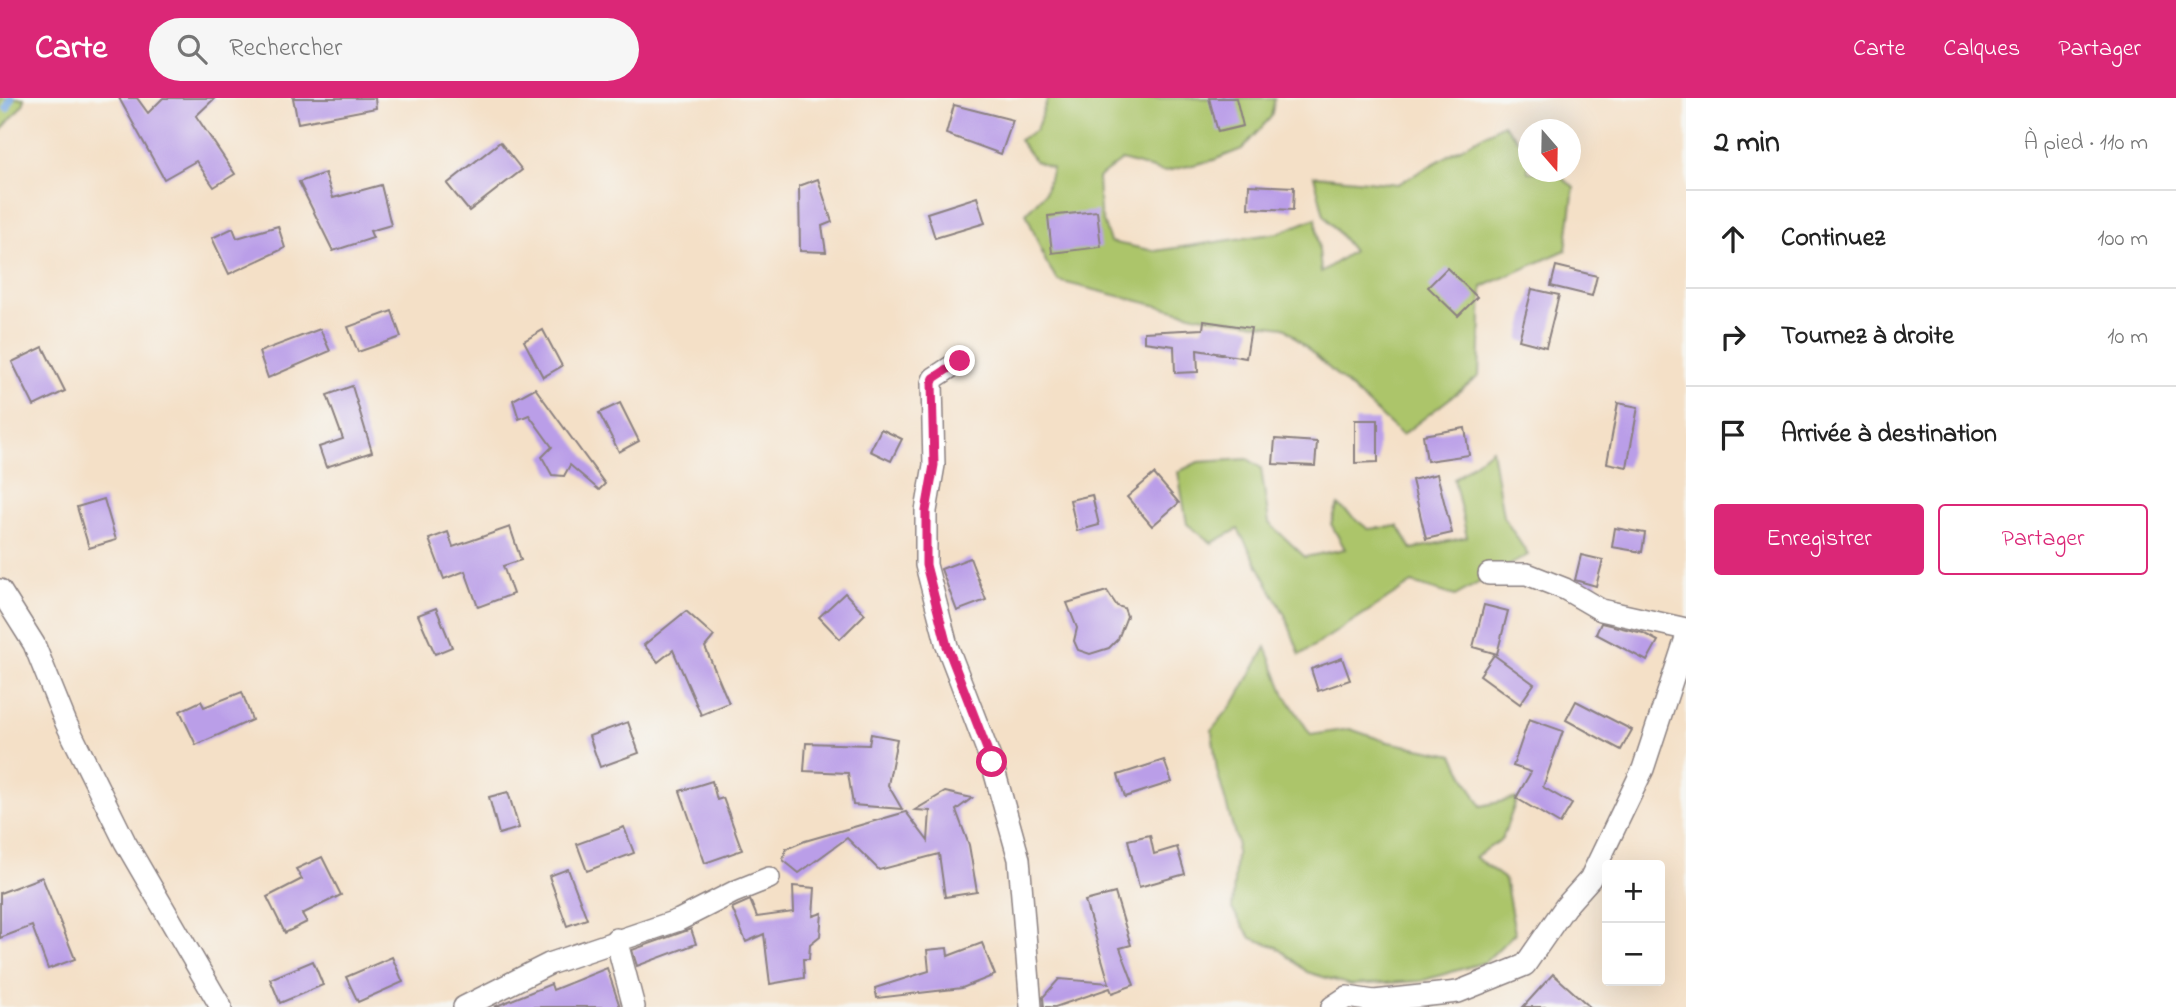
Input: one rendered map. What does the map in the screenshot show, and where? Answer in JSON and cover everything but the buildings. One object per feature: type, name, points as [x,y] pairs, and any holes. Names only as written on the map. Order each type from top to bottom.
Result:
[{"type":"street","points":[[960,361],[934,378],[932,383],[934,465],[926,511],[926,565],[947,646],[992,762],[1018,859],[1031,1007]]},
{"type":"street","points":[[1489,574],[1527,574],[1562,587],[1601,610],[1686,629]]},
{"type":"street","points":[[0,590],[34,644],[66,723],[125,842],[221,1007]]},
{"type":"street","points":[[1332,1007],[1347,997],[1374,1001],[1458,992],[1523,968],[1565,907],[1590,879],[1643,769],[1686,638]]},
{"type":"street","points":[[464,1007],[550,964],[616,939],[679,920],[734,892],[769,878]]},
{"type":"street","points":[[616,939],[634,1007]]},
{"type":"green space","points":[[0,98],[24,98],[24,103],[0,132]]},
{"type":"green space","points":[[1048,98],[1275,98],[1271,117],[1242,149],[1214,160],[1163,172],[1122,160],[1098,178],[1100,212],[1110,242],[1155,251],[1278,233],[1316,218],[1321,272],[1353,251],[1324,215],[1314,176],[1398,184],[1503,124],[1518,140],[1518,182],[1567,182],[1574,187],[1566,250],[1482,287],[1479,376],[1402,435],[1284,327],[1199,316],[1058,281],[1046,262],[1026,213],[1045,193],[1052,168],[1035,161],[1019,140],[1036,130]]},
{"type":"green space","points":[[1492,449],[1503,516],[1528,555],[1455,596],[1412,583],[1300,655],[1285,615],[1238,529],[1212,543],[1187,524],[1178,472],[1198,462],[1248,459],[1261,468],[1269,523],[1305,557],[1345,549],[1331,524],[1338,505],[1368,529],[1398,526],[1412,549],[1467,537],[1454,479]]},
{"type":"green space","points":[[1266,647],[1285,695],[1311,735],[1350,729],[1388,742],[1453,755],[1481,806],[1517,798],[1502,839],[1475,857],[1505,879],[1515,933],[1485,962],[1421,981],[1350,985],[1307,972],[1277,947],[1251,938],[1232,909],[1237,842],[1217,771],[1212,730],[1236,700]]},
{"type":"waterway","points":[[7,108],[11,98]]},
{"type":"route","points":[[960,361],[934,378],[932,383],[934,465],[926,511],[926,565],[947,646],[992,762]]}]
